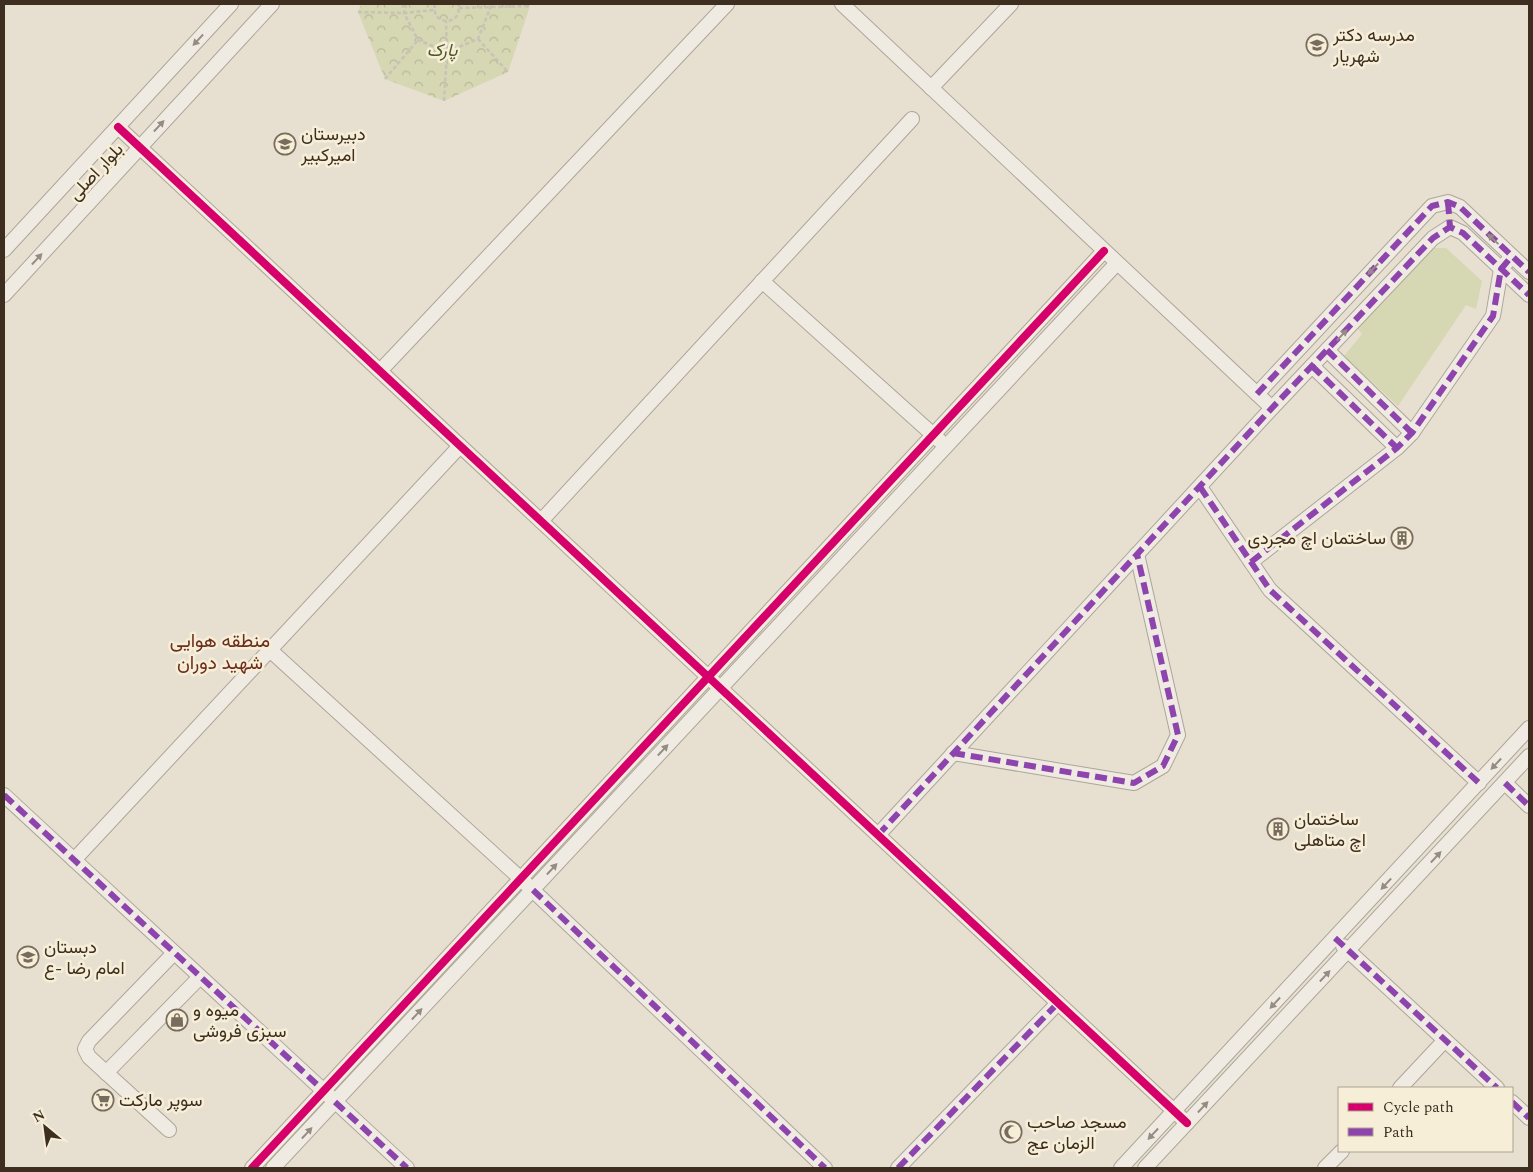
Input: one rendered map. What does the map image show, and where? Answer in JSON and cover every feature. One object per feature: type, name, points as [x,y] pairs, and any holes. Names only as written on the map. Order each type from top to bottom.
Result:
[{"type":"street","name":"بلوار اصلی","points":[[4,250],[231,4]]},
{"type":"street","name":"بلوار اصلی","points":[[4,295],[272,4]]},
{"type":"street","points":[[380,371],[727,4]]},
{"type":"street","points":[[842,4],[1272,408]]},
{"type":"street","points":[[931,88],[1012,4]]},
{"type":"street","points":[[541,521],[912,119]]},
{"type":"street","points":[[118,127],[1187,1124]]},
{"type":"street","points":[[1448,202],[1450,227]]},
{"type":"street","points":[[1257,394],[1432,206],[1448,202],[1460,207],[1529,272]]},
{"type":"street","points":[[1450,227],[1463,233],[1529,295]]},
{"type":"street","points":[[878,835],[1272,408],[1433,238],[1450,227]]},
{"type":"street","points":[[252,1168],[1104,251]]},
{"type":"street","points":[[1251,562],[1397,448],[1412,433],[1493,316],[1501,269],[1512,256]]},
{"type":"street","points":[[273,1168],[1117,263]]},
{"type":"street","points":[[762,281],[946,446]]},
{"type":"street","points":[[1327,350],[1412,433]]},
{"type":"street","points":[[1312,366],[1397,448]]},
{"type":"street","points":[[74,860],[460,446]]},
{"type":"street","points":[[1200,487],[1270,590],[1479,783]]},
{"type":"street","points":[[953,753],[1134,783],[1163,766],[1178,735],[1138,554]]},
{"type":"street","points":[[270,650],[521,879],[825,1168]]},
{"type":"street","points":[[1121,1168],[1529,728]]},
{"type":"street","points":[[1145,1168],[1529,756]]},
{"type":"street","points":[[1505,783],[1529,806]]},
{"type":"street","points":[[4,795],[406,1168]]},
{"type":"street","points":[[1335,938],[1496,1087]]},
{"type":"street","points":[[169,1130],[89,1057],[85,1049],[89,1041],[174,953]]},
{"type":"street","points":[[106,1073],[200,977]]},
{"type":"street","points":[[898,1168],[1058,1003]]},
{"type":"street","points":[[1401,1087],[1445,1040]]},
{"type":"street","points":[[1513,1103],[1529,1118]]},
{"type":"street","points":[[1325,1168],[1341,1152]]},
{"type":"path","points":[[406,4],[404,13],[418,40],[447,52],[478,39],[491,5]]},
{"type":"path","points":[[435,4],[434,10],[438,18],[446,21],[454,19],[459,8],[458,4]]},
{"type":"path","points":[[459,8],[491,5],[530,6]]},
{"type":"path","points":[[358,12],[404,13],[434,10]]},
{"type":"path","points":[[444,101],[447,52],[446,21]]},
{"type":"path","points":[[478,39],[508,72]]},
{"type":"path","points":[[385,79],[418,40]]},
{"type":"green space","name":"پارک","points":[[361,4],[529,4],[530,6],[508,72],[444,101],[385,79],[358,12]]},
{"type":"green space","points":[[1432,248],[1446,248],[1482,281],[1476,309],[1466,305],[1398,406],[1344,356],[1362,334],[1357,328]]},
{"type":"marked path","points":[[1448,202],[1450,227]]},
{"type":"marked path","points":[[1257,394],[1432,206],[1448,202],[1460,207],[1529,272]]},
{"type":"marked path","points":[[878,835],[1272,408],[1433,238],[1450,227],[1463,233],[1529,295]]},
{"type":"marked path","points":[[1251,562],[1397,448],[1412,433],[1493,316],[1501,269],[1512,256]]},
{"type":"marked path","points":[[1327,350],[1412,433]]},
{"type":"marked path","points":[[1312,366],[1397,448]]},
{"type":"marked path","points":[[1200,487],[1270,590],[1479,783]]},
{"type":"marked path","points":[[953,753],[1134,783],[1163,766],[1178,735],[1137,554]]},
{"type":"marked path","points":[[1505,783],[1529,806]]},
{"type":"marked path","points":[[4,795],[324,1091]]},
{"type":"marked path","points":[[533,890],[825,1168]]},
{"type":"marked path","points":[[1335,938],[1496,1087]]},
{"type":"marked path","points":[[898,1168],[1058,1003]]},
{"type":"marked path","points":[[335,1102],[407,1168]]},
{"type":"marked path","points":[[1513,1103],[1529,1118]]},
{"type":"cycle path","points":[[118,127],[1187,1123]]},
{"type":"cycle path","points":[[252,1168],[1104,251]]},
{"type":"place","name":"مدرسه دکتر شهریار","points":[[1317,45]]},
{"type":"place","name":"دبیرستان امیرکبیر","points":[[285,144]]},
{"type":"place","name":"ساختمان اچ مجردی","points":[[1402,538]]},
{"type":"place","name":"ساختمان اچ متاهلی","points":[[1278,829]]},
{"type":"place","name":"دبستان امام رضا -ع","points":[[28,957]]},
{"type":"place","name":"میوه و سبزی فروشی","points":[[177,1020]]},
{"type":"place","name":"سوپر مارکت","points":[[103,1100]]},
{"type":"place","name":"مسجد صاحب الزمان عج","points":[[1011,1132]]},
{"type":"district","name":"منطقه هوایی شهید دوران","points":[[220,652]]}]
